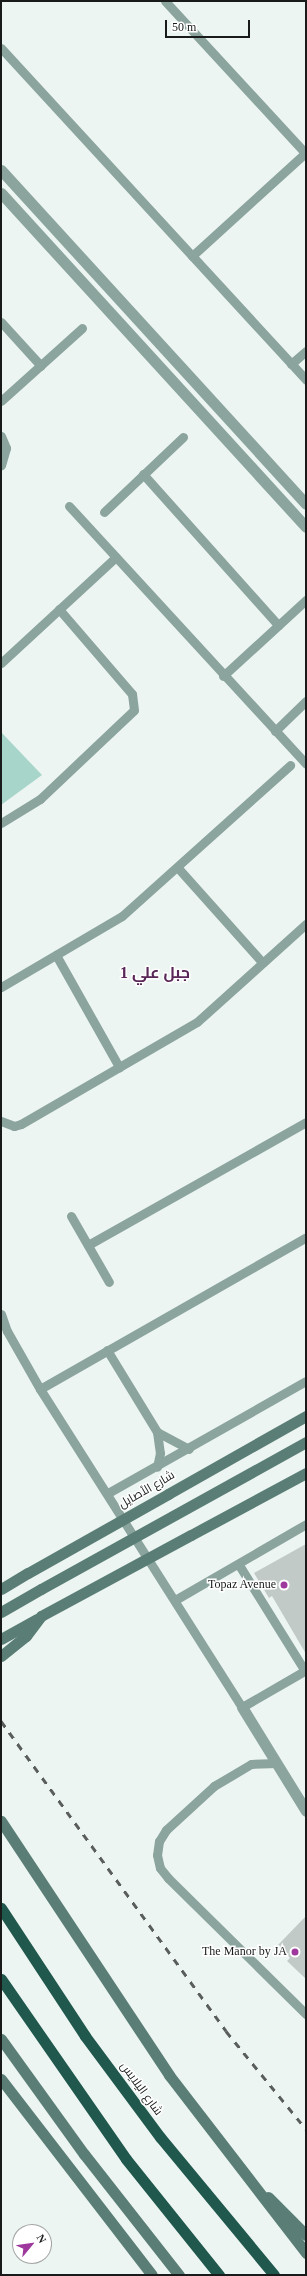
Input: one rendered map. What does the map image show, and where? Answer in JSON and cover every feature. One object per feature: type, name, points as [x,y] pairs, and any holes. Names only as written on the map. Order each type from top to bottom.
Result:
[{"type":"highway","name":"شارع اليلايس","points":[[1,1908],[86,2036],[160,2137],[274,2275]]},
{"type":"highway","points":[[1,1979],[126,2159],[219,2275]]},
{"type":"main road","name":"شارع الأصايل","points":[[1,1589],[306,1416]]},
{"type":"main road","points":[[1,1612],[306,1442]]},
{"type":"main road","points":[[1,1639],[306,1473]]},
{"type":"main road","points":[[1,1579],[28,1573]]},
{"type":"main road","points":[[1,1656],[26,1636],[41,1616]]},
{"type":"main road","points":[[1,1821],[169,2075],[250,2183],[306,2253]]},
{"type":"main road","points":[[1,2039],[117,2196],[179,2275]]},
{"type":"main road","points":[[1,2079],[152,2275]]},
{"type":"main road","points":[[250,2183],[306,2234]]},
{"type":"street","points":[[165,1],[306,154],[192,256]]},
{"type":"street","points":[[1,48],[306,380]]},
{"type":"street","points":[[1,170],[306,504]]},
{"type":"street","points":[[1,193],[306,527]]},
{"type":"street","points":[[1,322],[41,366]]},
{"type":"street","points":[[1,401],[82,328]]},
{"type":"street","points":[[291,364],[306,351]]},
{"type":"street","points":[[1,436],[6,448],[1,465]]},
{"type":"street","points":[[104,512],[183,437]]},
{"type":"street","points":[[143,474],[278,625]]},
{"type":"street","points":[[69,506],[223,676],[306,764]]},
{"type":"street","points":[[1,663],[116,557]]},
{"type":"street","points":[[223,676],[306,600]]},
{"type":"street","points":[[1,823],[40,799],[134,710],[132,694],[58,610]]},
{"type":"street","points":[[275,731],[306,701]]},
{"type":"street","points":[[1,986],[122,916],[178,868],[290,765]]},
{"type":"street","points":[[178,868],[263,963]]},
{"type":"street","points":[[1,1121],[14,1126],[20,1124],[202,1018],[306,924]]},
{"type":"street","points":[[56,955],[119,1067]]},
{"type":"street","points":[[88,1245],[306,1122]]},
{"type":"street","points":[[71,1216],[109,1282]]},
{"type":"street","points":[[40,1388],[306,1237]]},
{"type":"street","points":[[1,1316],[40,1388],[306,1811]]},
{"type":"street","points":[[108,1350],[157,1432],[160,1453],[157,1467]]},
{"type":"street","points":[[108,1494],[306,1382]]},
{"type":"street","points":[[157,1432],[188,1449]]},
{"type":"street","points":[[174,1600],[239,1565],[306,1524]]},
{"type":"street","points":[[239,1565],[305,1670],[242,1707]]},
{"type":"street","points":[[277,1763],[251,1764],[214,1786],[166,1830],[159,1841],[157,1855],[160,1868],[168,1878],[306,2014]]},
{"type":"green space","points":[[1,732],[42,775],[1,805]]},
{"type":"building","name":"Topaz Avenue","points":[[306,1544],[306,1654],[272,1596],[269,1598],[254,1573]]},
{"type":"building","name":"The Manor by JA","points":[[306,1916],[306,1979],[287,1961],[290,1958],[278,1945]]},
{"type":"railway","points":[[1,1721],[226,2031],[306,2129]]},
{"type":"place","name":"Topaz Avenue","points":[[284,1585]]},
{"type":"place","name":"The Manor by JA","points":[[295,1952]]},
{"type":"district","name":"جبل علي 1","points":[[155,973]]}]
